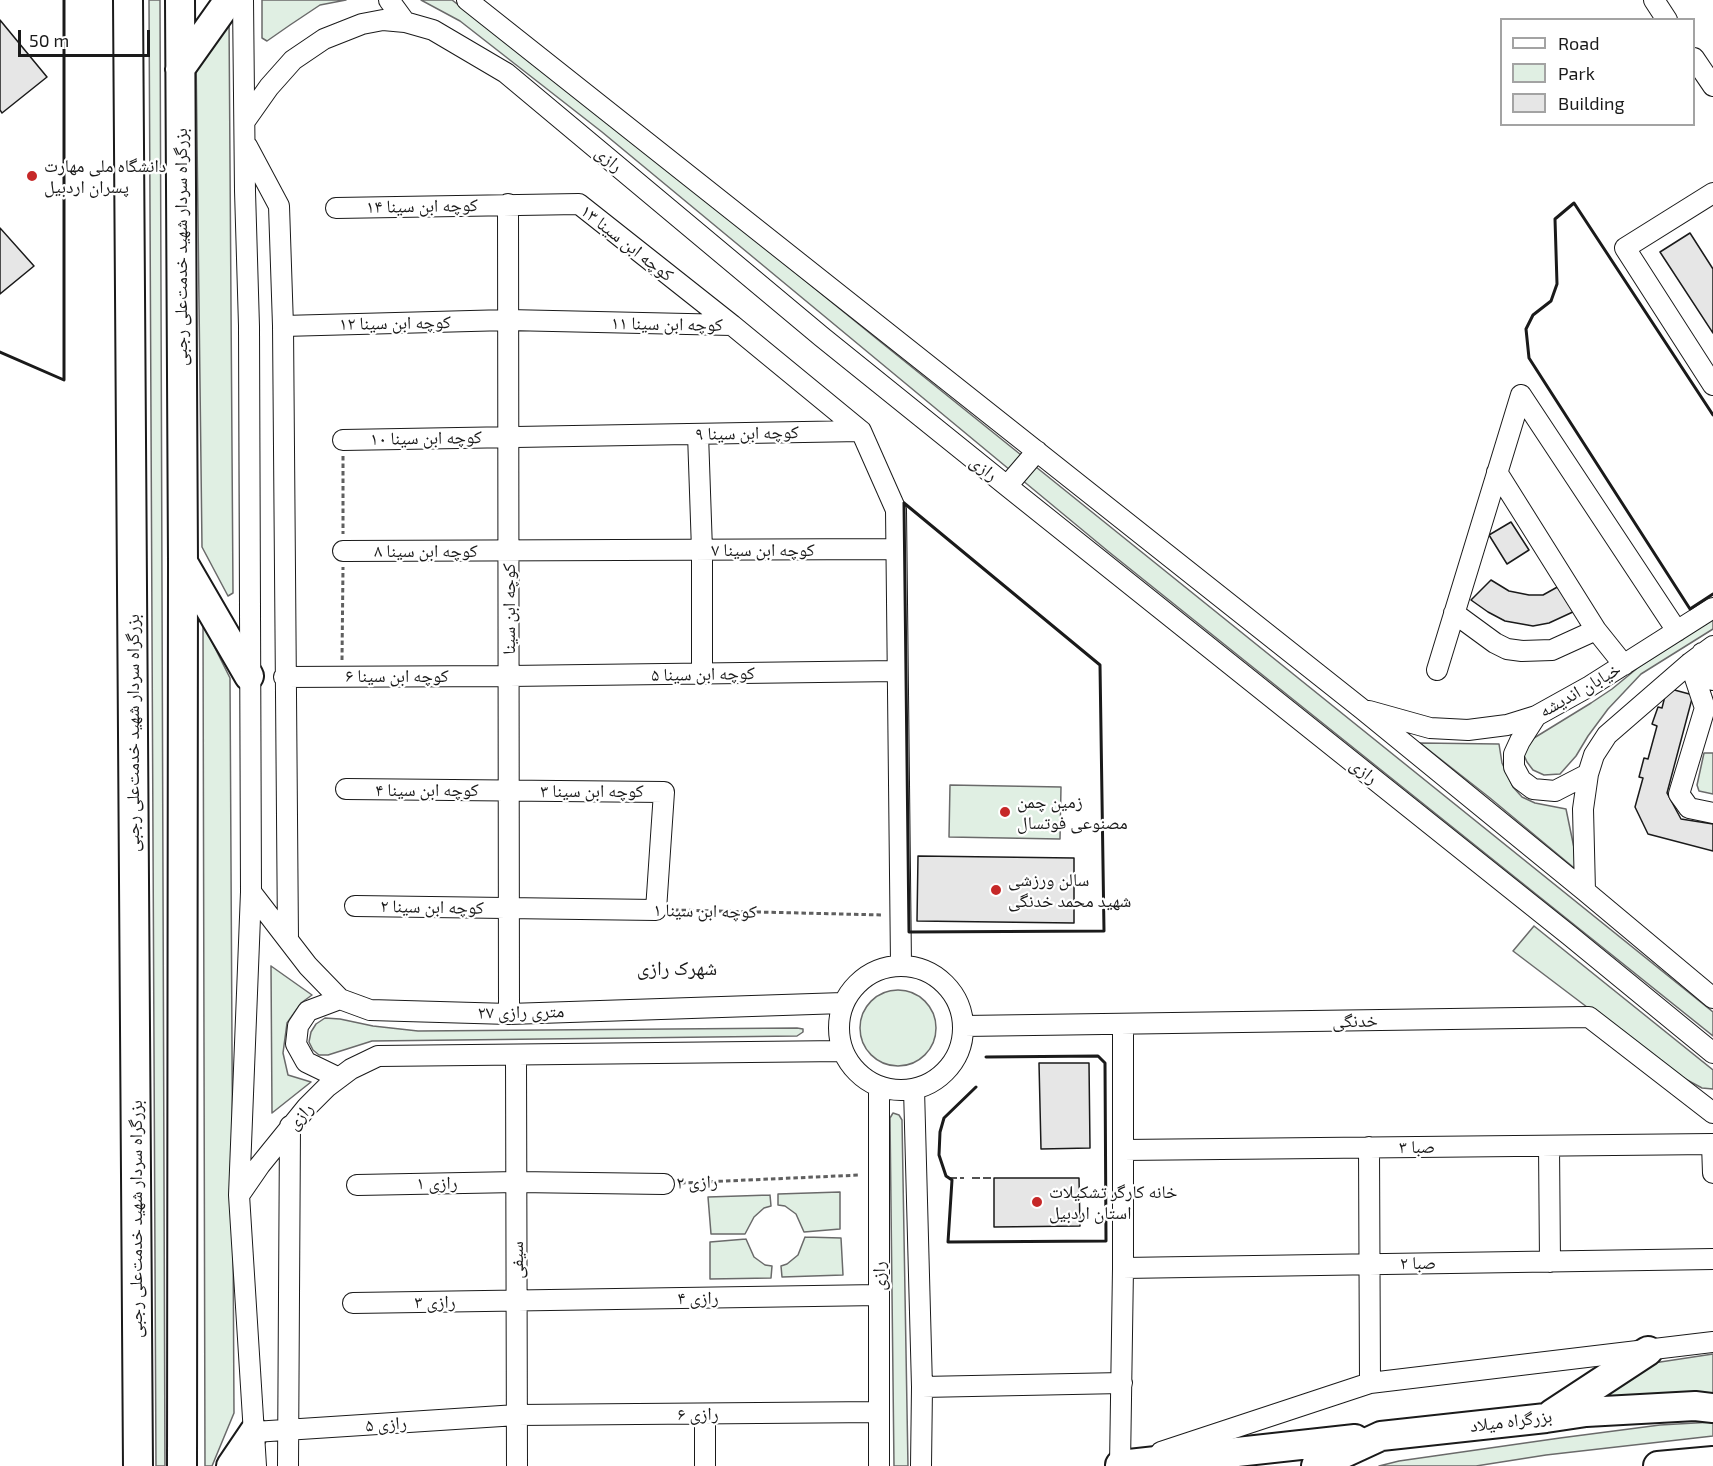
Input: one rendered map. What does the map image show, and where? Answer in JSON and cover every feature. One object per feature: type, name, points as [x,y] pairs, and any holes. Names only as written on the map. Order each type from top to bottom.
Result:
[{"type":"highway","name":"بزرگراه سردار شهید خدمت‌علی رجبی","points":[[128,0],[138,1466]]},
{"type":"highway","name":"بزرگراه سردار شهید خدمت‌علی رجبی","points":[[180,0],[183,562],[182,1466]]},
{"type":"highway","points":[[180,69],[229,0]]},
{"type":"highway","points":[[183,562],[249,676]]},
{"type":"highway","points":[[1546,1418],[1648,1351]]},
{"type":"highway","name":"بزرگراه میلاد","points":[[1316,1466],[1381,1436],[1586,1412],[1695,1406],[1713,1408]]},
{"type":"highway","points":[[231,1466],[254,1432]]},
{"type":"highway","points":[[1119,1466],[1381,1436]]},
{"type":"highway","points":[[1658,1466],[1713,1461]]},
{"type":"street","points":[[243,0],[249,326],[251,892],[240,1195],[256,1466]]},
{"type":"street","points":[[389,0],[405,22]]},
{"type":"street","name":"رازی","points":[[467,0],[1362,709],[1586,891],[1713,999]]},
{"type":"street","points":[[1654,0],[1666,18]]},
{"type":"street","name":"رازی","points":[[245,121],[269,87],[293,60],[324,39],[362,24],[383,20],[405,22],[433,30],[506,73],[822,337],[1560,927],[1713,1053]]},
{"type":"street","points":[[1695,59],[1713,86]]},
{"type":"street","points":[[245,143],[279,206],[283,326],[284,676],[288,939]]},
{"type":"street","points":[[1713,193],[1625,248],[1713,385]]},
{"type":"street","name":"کوچه ابن سینا ۱۴","points":[[336,208],[508,204]]},
{"type":"street","name":"کوچه ابن سینا","points":[[508,204],[509,1014]]},
{"type":"street","name":"کوچه ابن سینا ۱۳","points":[[508,204],[579,204],[732,325]]},
{"type":"street","name":"کوچه ابن سینا ۱۲","points":[[283,326],[508,320]]},
{"type":"street","name":"کوچه ابن سینا ۱۱","points":[[508,320],[732,325],[861,431]]},
{"type":"street","points":[[1437,670],[1521,395],[1677,631]]},
{"type":"street","points":[[861,431],[896,510],[901,965]]},
{"type":"street","name":"کوچه ابن سینا ۹","points":[[508,436],[861,431]]},
{"type":"street","points":[[698,434],[702,550],[702,674]]},
{"type":"street","name":"کوچه ابن سینا ۱۰","points":[[343,440],[508,436]]},
{"type":"street","points":[[1006,486],[1037,451]]},
{"type":"street","points":[[1497,472],[1596,630],[1624,665]]},
{"type":"street","name":"کوچه ابن سینا ۷","points":[[508,551],[896,549]]},
{"type":"street","name":"کوچه ابن سینا ۸","points":[[343,551],[508,551]]},
{"type":"street","name":"خیابان اندیشه","points":[[1362,709],[1430,728],[1468,730],[1507,725],[1536,716],[1590,686],[1713,608]]},
{"type":"street","points":[[1454,613],[1496,643],[1507,649],[1522,651],[1552,650],[1596,630]]},
{"type":"street","points":[[1702,654],[1713,680]]},
{"type":"street","points":[[1586,891],[1583,809],[1588,774],[1594,755],[1607,735],[1702,654]]},
{"type":"street","points":[[1702,654],[1705,708],[1679,794],[1689,808],[1713,813]]},
{"type":"street","name":"کوچه ابن سینا ۵","points":[[509,676],[897,671]]},
{"type":"street","name":"کوچه ابن سینا ۶","points":[[284,676],[509,676]]},
{"type":"street","points":[[1536,716],[1514,754],[1514,767],[1521,780],[1533,789],[1555,791],[1588,774]]},
{"type":"street","name":"کوچه ابن سینا ۴","points":[[346,789],[509,791]]},
{"type":"street","name":"کوچه ابن سینا ۳","points":[[509,791],[664,792],[656,910]]},
{"type":"street","name":"۲۷ متری رازی","points":[[251,892],[308,966],[340,999],[370,1010],[509,1014],[843,1003]]},
{"type":"street","name":"کوچه ابن سینا ۲","points":[[356,906],[509,908]]},
{"type":"street","name":"کوچه ابن سینا ۱","points":[[509,908],[656,910]]},
{"type":"street","points":[[901,965],[920,968],[944,983],[951,990],[960,1007],[964,1026],[960,1048],[950,1067],[934,1081],[914,1089],[896,1090],[879,1086],[864,1078],[852,1066],[843,1051],[839,1035],[839,1018],[843,1003],[853,987],[866,975],[883,968],[901,965]]},
{"type":"street","points":[[339,1078],[306,1062],[296,1044],[298,1026],[308,1011],[340,999]]},
{"type":"street","name":"خدنگی","points":[[964,1026],[1589,1017],[1713,1113]]},
{"type":"street","points":[[1123,1024],[1122,1383],[1119,1466],[1370,1383],[1713,1342]]},
{"type":"street","points":[[516,1054],[843,1051]]},
{"type":"street","name":"رازی","points":[[240,1195],[290,1126],[307,1107],[351,1069],[378,1056],[516,1054]]},
{"type":"street","name":"سیفی","points":[[516,1054],[517,1466]]},
{"type":"street","name":"رازی","points":[[879,1086],[879,1466]]},
{"type":"street","points":[[914,1089],[921,1466]]},
{"type":"street","points":[[1690,1094],[1713,1099]]},
{"type":"street","points":[[288,1466],[290,1126]]},
{"type":"street","points":[[1712,1144],[1713,1173]]},
{"type":"street","name":"صبا ۳","points":[[1123,1150],[1712,1144]]},
{"type":"street","points":[[1549,1146],[1550,1262]]},
{"type":"street","points":[[1369,1147],[1370,1383]]},
{"type":"street","name":"رازی ۲","points":[[517,1182],[664,1184]]},
{"type":"street","name":"رازی ۱","points":[[357,1185],[517,1182]]},
{"type":"street","name":"صبا ۲","points":[[1123,1268],[1713,1259]]},
{"type":"street","name":"رازی ۴","points":[[517,1301],[879,1295]]},
{"type":"street","name":"رازی ۳","points":[[353,1303],[517,1301]]},
{"type":"street","points":[[921,1387],[1122,1383]]},
{"type":"street","name":"رازی ۶","points":[[517,1415],[879,1412]]},
{"type":"street","points":[[705,1414],[705,1466]]},
{"type":"street","name":"رازی ۵","points":[[254,1432],[517,1415]]},
{"type":"path","name":"کوچه ابن سینا ۱","points":[[656,910],[900,916]]},
{"type":"path","name":"رازی ۲","points":[[664,1184],[878,1174]]},
{"type":"green space","points":[[149,0],[160,0],[165,1466],[156,1466]]},
{"type":"green space","points":[[262,0],[346,0],[320,5],[267,41],[262,38]]},
{"type":"green space","points":[[421,0],[452,0],[610,122],[1713,1012],[1713,1036],[1109,552],[602,132],[460,21]]},
{"type":"green space","points":[[229,17],[233,593],[228,596],[202,547],[196,56]]},
{"type":"green space","points":[[1713,619],[1713,629],[1641,674],[1608,709],[1576,756],[1560,774],[1544,775],[1533,770],[1523,753],[1534,738],[1591,703],[1640,666]]},
{"type":"green space","points":[[203,624],[230,678],[234,1413],[212,1466],[205,1466]]},
{"type":"green space","points":[[1420,743],[1499,744],[1502,763],[1513,787],[1522,797],[1535,803],[1566,809],[1579,872],[1490,798]]},
{"type":"green space","points":[[1704,753],[1713,753],[1713,794],[1699,791],[1697,785]]},
{"type":"green space","name":"زمین چمن مصنوعی فوتسال","points":[[950,785],[1061,787],[1060,839],[949,837]]},
{"type":"green space","points":[[1534,926],[1713,1070],[1713,1089],[1702,1088],[1674,1073],[1513,951]]},
{"type":"green space","points":[[271,966],[312,995],[301,1003],[287,1023],[283,1053],[288,1075],[311,1082],[272,1113]]},
{"type":"green space","points":[[898,990],[912,993],[925,1001],[933,1014],[936,1028],[933,1042],[925,1055],[912,1063],[898,1066],[884,1063],[871,1055],[863,1042],[860,1028],[863,1014],[871,1001],[884,993]]},
{"type":"green space","points":[[325,1018],[418,1031],[797,1028],[803,1029],[803,1032],[797,1036],[372,1041],[328,1055],[319,1055],[309,1042],[316,1024]]},
{"type":"green space","points":[[893,1113],[899,1115],[902,1120],[908,1466],[894,1466],[890,1118]]},
{"type":"green space","points":[[840,1192],[840,1229],[804,1232],[796,1214],[785,1206],[778,1205],[778,1194]]},
{"type":"green space","points":[[770,1195],[771,1206],[764,1208],[754,1217],[745,1234],[711,1234],[708,1197]]},
{"type":"green space","points":[[805,1237],[841,1238],[843,1275],[782,1277],[781,1266],[798,1255]]},
{"type":"green space","points":[[746,1239],[754,1257],[765,1265],[772,1266],[771,1278],[710,1279],[710,1242]]},
{"type":"green space","points":[[1713,1354],[1713,1396],[1598,1398],[1647,1364]]},
{"type":"green space","points":[[1713,1422],[1713,1436],[1546,1455],[1476,1466],[1379,1466],[1399,1461],[1560,1438],[1660,1425]]},
{"type":"building","points":[[0,20],[47,77],[2,113],[0,110]]},
{"type":"building","points":[[0,228],[34,266],[0,294]]},
{"type":"building","points":[[1690,233],[1713,269],[1713,333],[1660,252]]},
{"type":"building","points":[[1511,522],[1529,550],[1507,564],[1489,535]]},
{"type":"building","points":[[1491,580],[1509,591],[1529,595],[1543,595],[1561,585],[1575,611],[1549,623],[1533,626],[1505,621],[1471,600]]},
{"type":"building","points":[[1667,688],[1693,695],[1667,793],[1681,819],[1713,824],[1713,851],[1648,834],[1635,807],[1643,778],[1639,777],[1644,758],[1648,759],[1657,726],[1652,724],[1658,707],[1662,708]]},
{"type":"building","name":"سالن ورزشی شهید محمد خدنگی","points":[[918,856],[1074,858],[1074,923],[917,921]]},
{"type":"building","points":[[1039,1063],[1089,1063],[1090,1148],[1041,1149]]},
{"type":"building","name":"خانه کارگر تشکیلات استان اردبیل","points":[[994,1178],[1079,1178],[1080,1226],[994,1227]]},
{"type":"fence","points":[[949,1178],[964,1178]]},
{"type":"fence","points":[[972,1178],[994,1178]]},
{"type":"wall","points":[[0,352],[64,380],[64,0]]},
{"type":"wall","points":[[1713,415],[1574,203],[1555,219],[1557,284],[1551,301],[1533,315],[1526,329],[1529,358],[1690,609],[1713,594]]},
{"type":"wall","points":[[904,503],[1100,665],[1104,931],[909,932],[904,503]]},
{"type":"wall","points":[[976,1087],[944,1118],[940,1132],[939,1155],[946,1176],[952,1180],[948,1242],[1106,1241],[1105,1063],[1098,1056],[986,1057]]},
{"type":"place","name":"دانشگاه ملی مهارت پسران اردبیل","points":[[32,176]]},
{"type":"place","name":"زمین چمن مصنوعی فوتسال","points":[[1005,812]]},
{"type":"place","name":"سالن ورزشی شهید محمد خدنگی","points":[[996,890]]},
{"type":"place","name":"خانه کارگر تشکیلات استان اردبیل","points":[[1037,1202]]},
{"type":"district","name":"شهرک رازی","points":[[677,968]]}]
